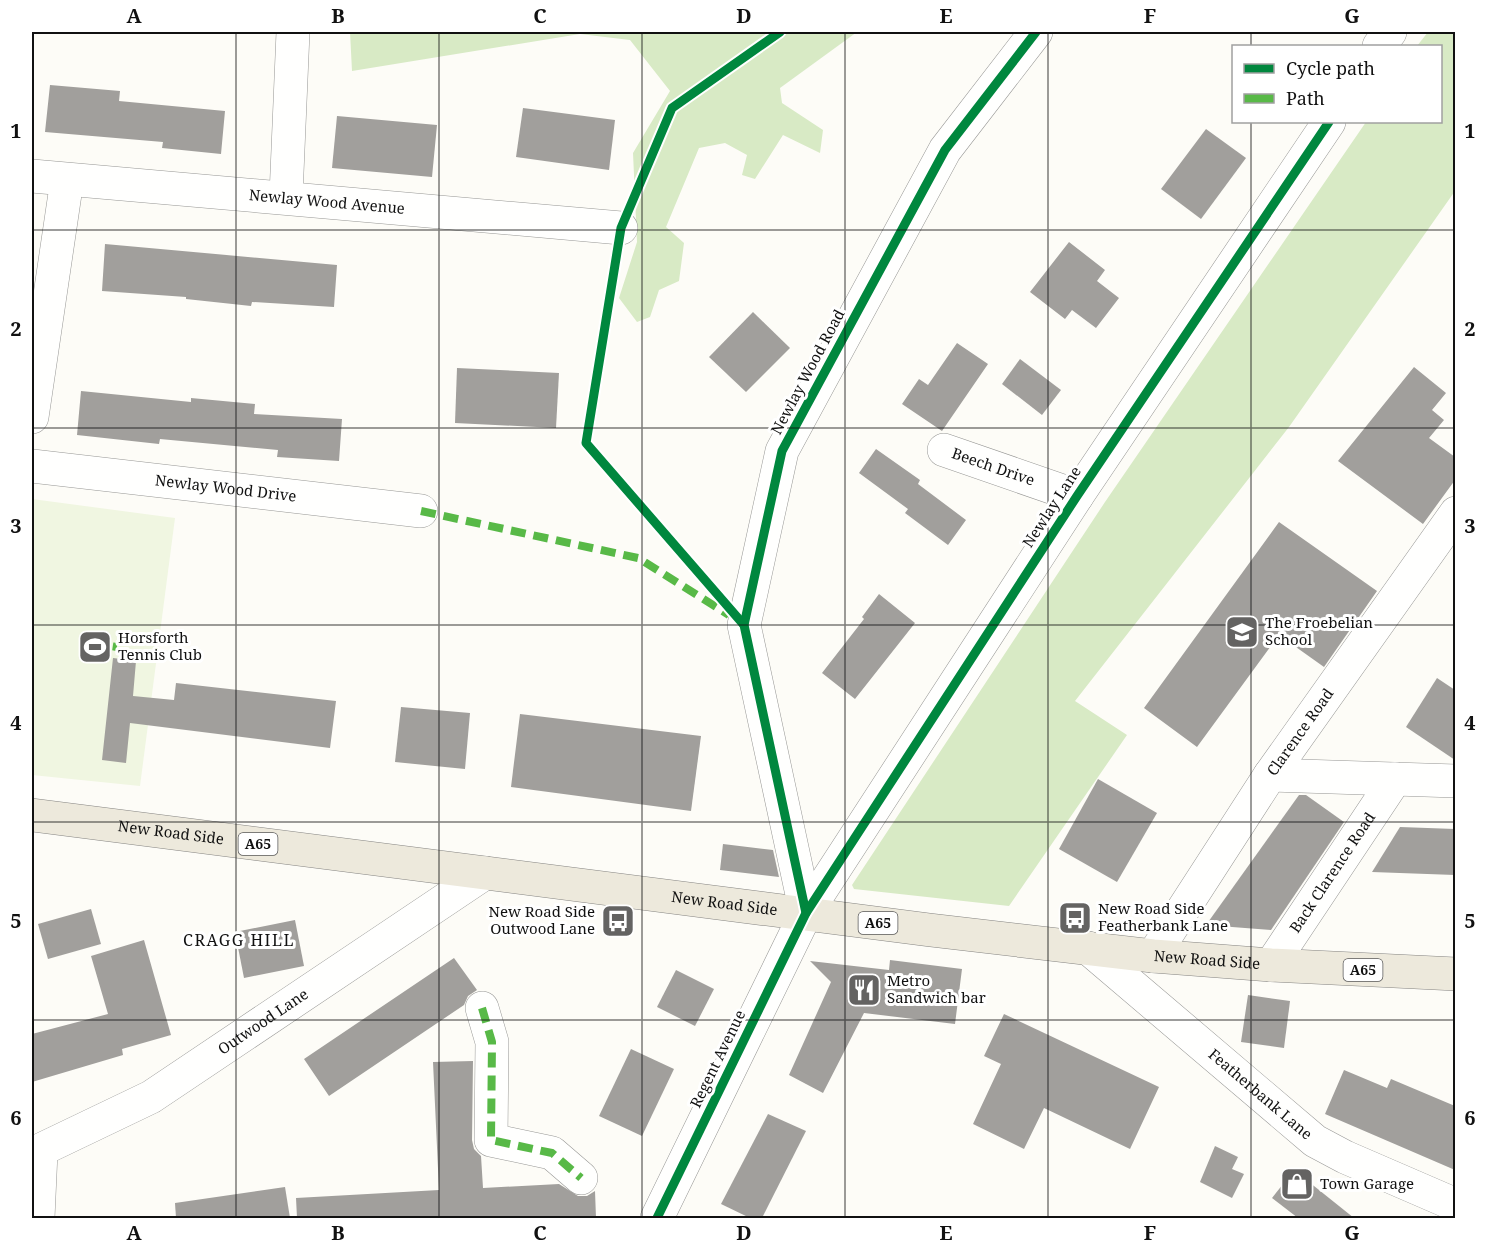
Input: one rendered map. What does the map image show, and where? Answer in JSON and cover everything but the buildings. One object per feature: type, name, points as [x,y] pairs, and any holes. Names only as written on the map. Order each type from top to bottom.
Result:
[{"type":"main road","name":"New Road Side","points":[[32,815],[1153,956],[1271,965],[1455,974]]},
{"type":"street","points":[[286,196],[293,32]]},
{"type":"street","name":"Newlay Wood Road","points":[[806,913],[744,625],[782,452],[945,150],[1036,32]]},
{"type":"street","points":[[1381,45],[1390,32]]},
{"type":"street","name":"Newlay Lane","points":[[806,913],[1077,496],[1328,123]]},
{"type":"street","name":"Newlay Wood Avenue","points":[[32,176],[286,196],[621,228]]},
{"type":"street","points":[[32,417],[67,180]]},
{"type":"street","name":"Beech Drive","points":[[944,450],[1077,496]]},
{"type":"street","name":"Newlay Wood Drive","points":[[32,466],[421,511]]},
{"type":"street","name":"Clarence Road","points":[[1153,956],[1270,776],[1455,513]]},
{"type":"street","points":[[1270,776],[1455,781]]},
{"type":"street","name":"Back Clarence Road","points":[[1271,965],[1395,779]]},
{"type":"street","name":"Outwood Lane","points":[[36,1153],[152,1097],[486,873]]},
{"type":"street","name":"Regent Avenue","points":[[657,1218],[806,913]]},
{"type":"street","name":"Featherbank Lane","points":[[1088,948],[1315,1140],[1345,1156],[1455,1205]]},
{"type":"street","points":[[482,1008],[492,1042],[491,1140],[552,1153],[581,1178]]},
{"type":"street","points":[[36,1153],[38,1218]]},
{"type":"green space","points":[[350,32],[857,32],[780,88],[782,103],[823,130],[820,153],[783,135],[755,179],[742,175],[747,155],[725,143],[699,148],[666,227],[684,243],[679,281],[659,290],[650,317],[637,322],[619,298],[637,242],[633,153],[670,91],[630,40],[580,34],[352,71]]},
{"type":"green space","points":[[1428,32],[1455,32],[1455,191],[1289,427],[1075,701],[1127,735],[1009,906],[854,889],[852,885],[1105,502],[1365,123],[1442,123],[1442,45],[1418,45]]},
{"type":"green space","name":"Horsforth Tennis Club","points":[[32,499],[175,518],[140,786],[32,775]]},
{"type":"marked path","points":[[421,511],[638,558],[729,615]]},
{"type":"marked path","points":[[90,643],[117,647]]},
{"type":"marked path","points":[[482,1008],[492,1042],[491,1140],[552,1153],[581,1178]]},
{"type":"cycle path","points":[[744,625],[586,443],[621,228],[672,108],[780,32]]},
{"type":"cycle path","points":[[806,913],[744,625],[782,451],[945,150],[1036,32]]},
{"type":"cycle path","points":[[657,1218],[806,913],[1077,496],[1328,123]]},
{"type":"place","name":"The Froebelian School","points":[[1242,632]]},
{"type":"place","name":"Horsforth Tennis Club","points":[[95,647]]},
{"type":"place","name":"New Road Side Featherbank Lane","points":[[1075,918]]},
{"type":"place","name":"New Road Side Outwood Lane","points":[[618,921]]},
{"type":"place","name":"Metro Sandwich bar","points":[[864,990]]},
{"type":"place","name":"Town Garage","points":[[1297,1184]]},
{"type":"district","name":"CRAGG HILL","points":[[239,940]]}]
